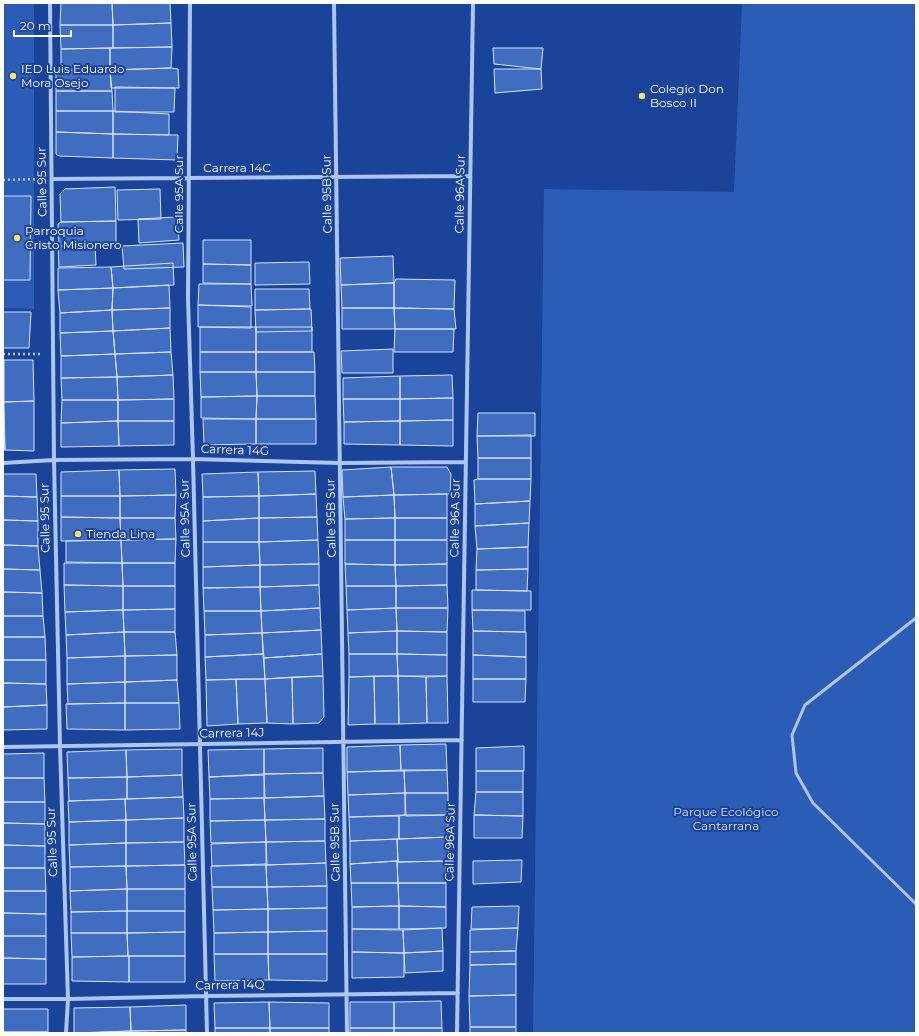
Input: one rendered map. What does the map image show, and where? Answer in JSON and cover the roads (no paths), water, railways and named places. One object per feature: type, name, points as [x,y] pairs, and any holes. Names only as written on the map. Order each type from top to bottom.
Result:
[{"type":"street","name":"Calle 95 Sur","points":[[50,3],[54,460],[60,746],[68,999],[66,1033]]},
{"type":"street","name":"Calle 95A Sur","points":[[190,3],[188,298],[207,1033]]},
{"type":"street","name":"Calle 95B Sur","points":[[334,3],[347,1033]]},
{"type":"street","name":"Calle 96A Sur","points":[[457,1033],[473,3]]},
{"type":"street","name":"Carrera 14C","points":[[52,179],[470,176]]},
{"type":"street","name":"Carrera 14G","points":[[3,463],[54,460],[193,459],[340,463],[466,462]]},
{"type":"street","name":"Carrera 14J","points":[[3,747],[462,740]]},
{"type":"street","name":"Carrera 14Q","points":[[3,998],[68,999],[458,993]]},
{"type":"lane","points":[[916,618],[805,705],[792,735],[796,773],[813,803],[916,904]]},
{"type":"place","name":"IED Luis Eduardo Mora Osejo","points":[[13,76]]},
{"type":"place","name":"Colegio Don Bosco II","points":[[642,96]]},
{"type":"place","name":"Parroquia Cristo Misionero","points":[[17,238]]},
{"type":"place","name":"Tienda Lina","points":[[78,534]]},
{"type":"park label","name":"Parque Ecológico Cantarrana","points":[[726,819]]}]
